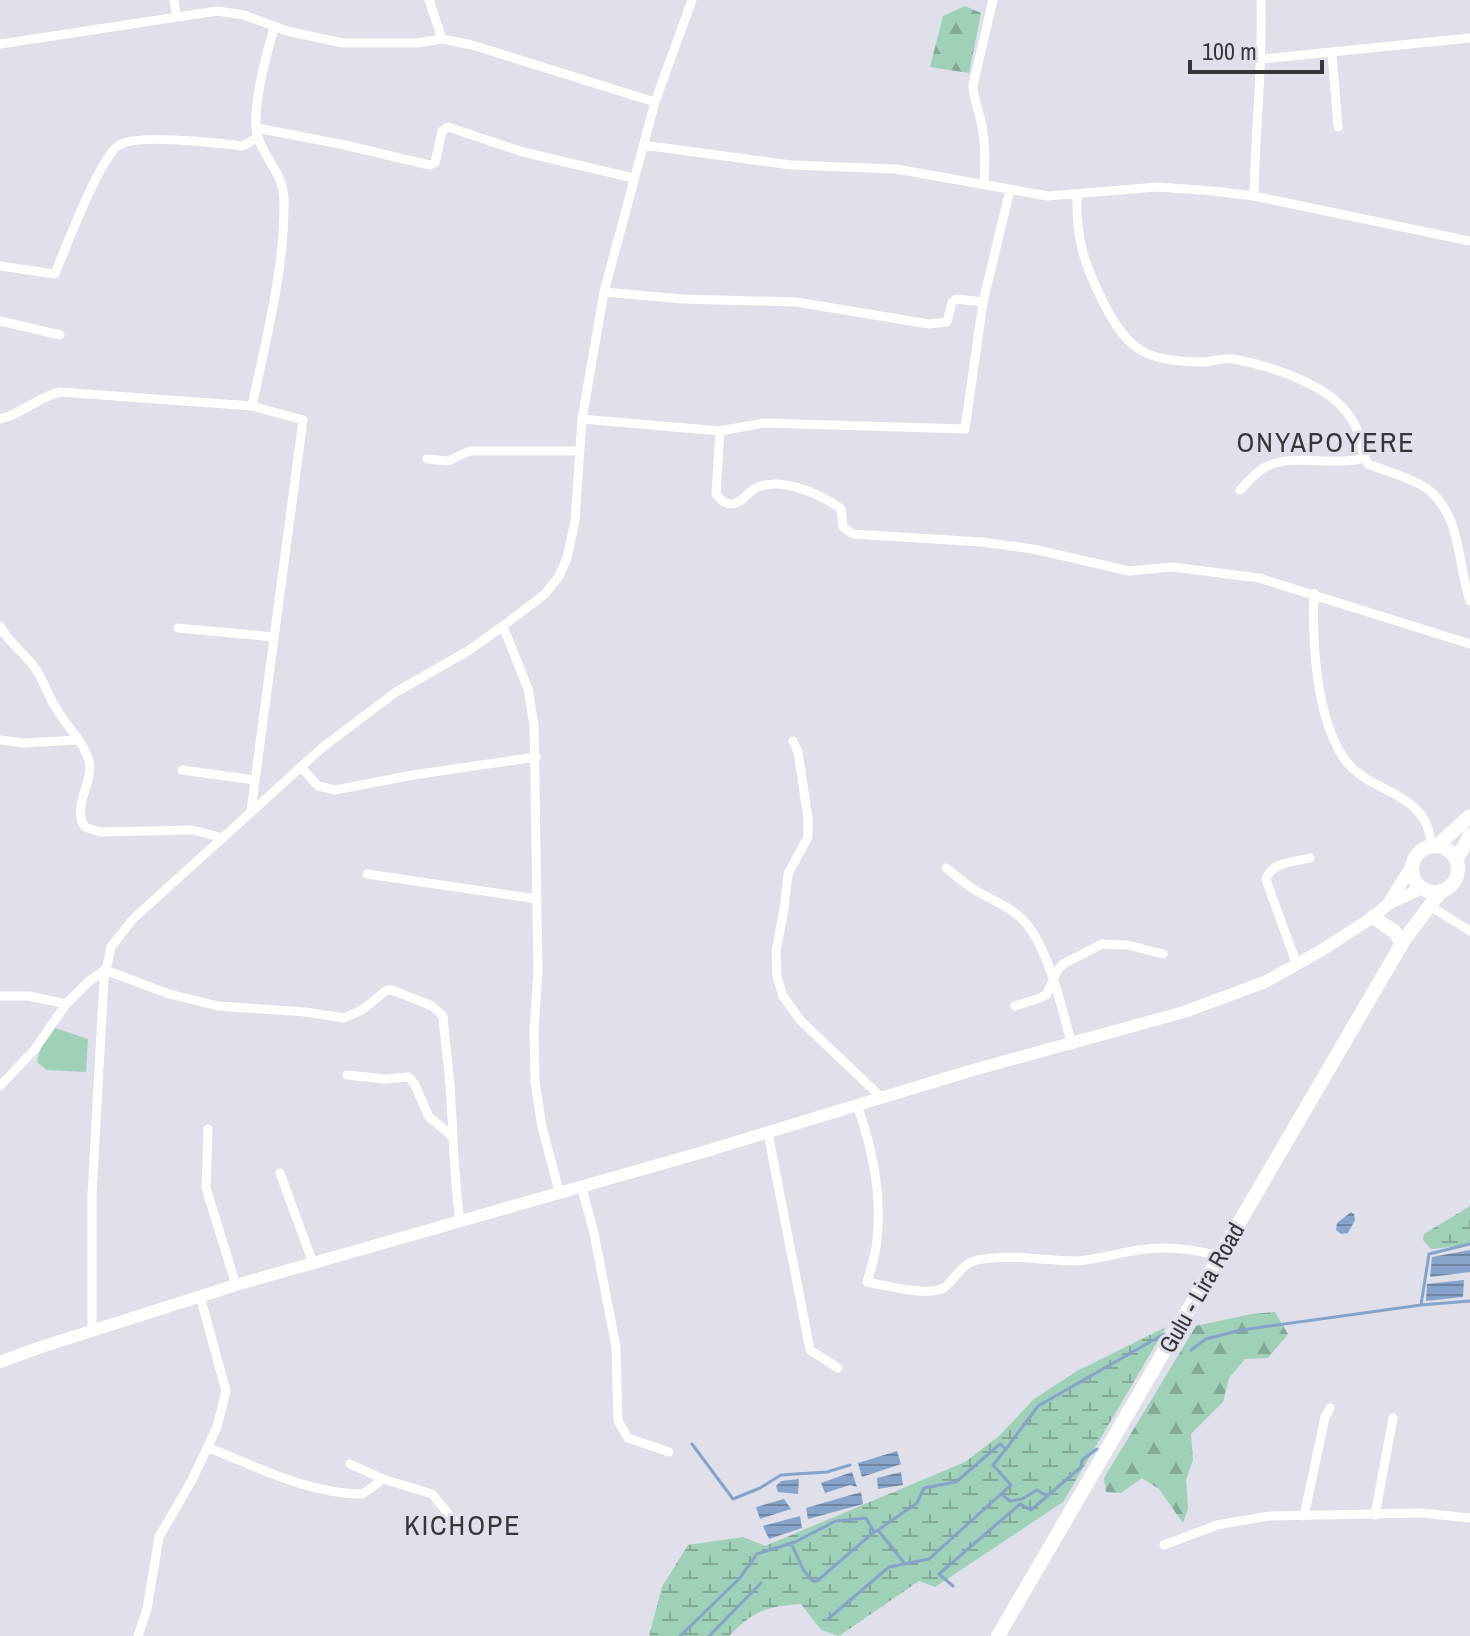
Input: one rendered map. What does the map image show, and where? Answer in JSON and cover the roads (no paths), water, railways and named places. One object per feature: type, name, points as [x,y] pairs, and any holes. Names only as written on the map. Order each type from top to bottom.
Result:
[{"type":"main road","points":[[1441,891],[1423,889],[1412,875],[1411,867],[1418,853],[1435,845],[1470,816]]},
{"type":"main road","points":[[1457,859],[1470,835]]},
{"type":"main road","points":[[1403,942],[1441,891],[1454,882],[1457,859],[1449,850],[1435,845]]},
{"type":"main road","points":[[1403,942],[1423,889]]},
{"type":"main road","points":[[1373,917],[1395,932],[1403,942]]},
{"type":"main road","name":"Gulu - Lira Road","points":[[998,1636],[1403,942]]},
{"type":"street","points":[[174,0],[176,16]]},
{"type":"street","points":[[429,0],[442,39]]},
{"type":"street","points":[[92,1330],[93,1180],[105,970],[111,947],[126,926],[301,767],[370,710],[468,651],[545,594],[564,566],[575,521],[582,419],[604,292],[655,102],[692,0]]},
{"type":"street","points":[[984,185],[987,153],[980,114],[973,99],[973,85],[993,0]]},
{"type":"street","points":[[1254,196],[1255,131],[1262,59],[1261,0]]},
{"type":"street","points":[[0,44],[176,16],[232,12],[274,28],[358,44],[417,43],[442,39],[496,51],[655,102]]},
{"type":"street","points":[[252,406],[276,284],[284,199],[278,173],[257,133],[263,72],[274,28]]},
{"type":"street","points":[[1262,59],[1470,38]]},
{"type":"street","points":[[1332,53],[1338,127]]},
{"type":"street","points":[[257,133],[345,145],[429,165],[435,163],[442,131],[448,127],[523,152],[633,178]]},
{"type":"street","points":[[0,266],[55,274],[105,163],[119,145],[140,139],[243,146],[257,133]]},
{"type":"street","points":[[643,145],[791,165],[896,169],[1048,196],[1158,187],[1254,196],[1470,241]]},
{"type":"street","points":[[582,419],[720,431],[764,423],[965,429],[983,302],[1010,190]]},
{"type":"street","points":[[1077,195],[1076,225],[1083,260],[1112,320],[1133,347],[1141,353],[1169,359],[1203,362],[1232,359],[1273,370],[1317,388],[1341,406],[1354,423],[1365,458],[1371,465],[1411,480],[1429,491],[1453,526],[1465,553],[1470,601]]},
{"type":"street","points":[[604,292],[683,299],[796,302],[929,324],[947,322],[952,302],[956,299],[983,302]]},
{"type":"street","points":[[0,321],[60,335]]},
{"type":"street","points":[[0,419],[18,413],[45,396],[60,392],[252,406],[303,420],[251,811]]},
{"type":"street","points":[[720,431],[716,494],[721,501],[728,503],[738,502],[761,486],[807,489],[841,509],[843,527],[853,534],[982,542],[1033,549],[1129,571],[1172,567],[1259,578],[1470,644]]},
{"type":"street","points":[[427,459],[448,461],[470,451],[578,451]]},
{"type":"street","points":[[1240,490],[1258,472],[1273,464],[1365,458]]},
{"type":"street","points":[[1314,593],[1313,649],[1317,675],[1342,756],[1355,771],[1374,784],[1404,797],[1419,812],[1435,845]]},
{"type":"street","points":[[0,626],[12,645],[38,673],[90,763],[80,811],[82,824],[87,829],[100,832],[193,830],[223,838]]},
{"type":"street","points":[[503,626],[528,689],[536,757],[535,1082],[559,1191]]},
{"type":"street","points":[[178,628],[274,637]]},
{"type":"street","points":[[0,740],[23,743],[78,740]]},
{"type":"street","points":[[793,741],[798,752],[808,837],[788,874],[776,951],[777,977],[788,1004],[801,1021],[881,1097]]},
{"type":"street","points":[[301,767],[318,786],[335,790],[536,757]]},
{"type":"street","points":[[182,770],[255,780]]},
{"type":"street","points":[[1297,965],[1266,880],[1267,873],[1273,867],[1310,858]]},
{"type":"street","points":[[0,1362],[236,1285],[768,1133],[881,1097],[1072,1045],[1248,990],[1297,965],[1373,917],[1388,904],[1411,867]]},
{"type":"street","points":[[946,868],[976,891],[1006,906],[1024,920],[1054,979],[1072,1045]]},
{"type":"street","points":[[367,874],[537,899]]},
{"type":"street","points":[[1388,904],[1423,889]]},
{"type":"street","points":[[1430,906],[1470,931]]},
{"type":"street","points":[[1015,1006],[1047,994],[1057,971],[1070,958],[1102,944],[1128,945],[1163,954]]},
{"type":"street","points":[[0,1086],[35,1049],[66,1004],[105,970]]},
{"type":"street","points":[[105,970],[169,994],[228,1007],[344,1018],[362,1010],[387,990],[432,1006],[443,1016],[460,1221]]},
{"type":"street","points":[[0,996],[29,996],[66,1004]]},
{"type":"street","points":[[347,1075],[385,1079],[409,1077],[429,1117],[452,1136]]},
{"type":"street","points":[[857,1105],[871,1152],[876,1190],[877,1237],[867,1282],[933,1292],[944,1288],[968,1263],[984,1259],[1025,1257],[1079,1261],[1167,1247],[1220,1256]]},
{"type":"street","points":[[208,1129],[206,1188],[236,1285]]},
{"type":"street","points":[[768,1133],[810,1350],[838,1368]]},
{"type":"street","points":[[280,1173],[313,1263]]},
{"type":"street","points":[[581,1185],[594,1233],[616,1347],[618,1421],[628,1438],[669,1452]]},
{"type":"street","points":[[138,1636],[147,1609],[159,1537],[192,1480],[217,1427],[226,1391],[200,1296]]},
{"type":"street","points":[[1304,1516],[1325,1417],[1330,1408]]},
{"type":"street","points":[[1375,1515],[1393,1418]]},
{"type":"street","points":[[207,1447],[272,1475],[332,1491],[363,1494],[383,1479]]},
{"type":"street","points":[[350,1464],[383,1479],[432,1494],[460,1528]]},
{"type":"street","points":[[1164,1545],[1217,1525],[1245,1519],[1422,1513],[1470,1518]]},
{"type":"water","points":[[1351,1212],[1355,1220],[1348,1233],[1341,1234],[1336,1230],[1337,1223]]},
{"type":"water","points":[[1470,1250],[1470,1272],[1430,1277],[1432,1257]]},
{"type":"water","points":[[1464,1280],[1463,1297],[1426,1301],[1427,1284]]},
{"type":"water","points":[[897,1451],[901,1464],[862,1477],[858,1463]]},
{"type":"water","points":[[852,1472],[857,1487],[850,1485],[825,1493],[821,1483]]},
{"type":"water","points":[[901,1472],[903,1485],[878,1489],[877,1478]]},
{"type":"water","points":[[799,1479],[798,1494],[778,1492],[776,1486],[781,1481]]},
{"type":"water","points":[[861,1492],[863,1504],[808,1519],[806,1508]]},
{"type":"water","points":[[784,1499],[791,1509],[760,1519],[756,1507]]},
{"type":"water","points":[[800,1516],[802,1528],[769,1539],[763,1526]]},
{"type":"waterway","points":[[1191,1350],[1206,1339],[1241,1330],[1421,1305],[1429,1254],[1470,1244]]},
{"type":"waterway","points":[[1421,1305],[1470,1301]]},
{"type":"waterway","points":[[680,1636],[739,1579],[757,1554],[795,1542],[836,1521],[866,1518],[874,1532],[878,1530],[917,1503],[924,1488],[956,1482],[1000,1444],[1006,1449],[1038,1406],[1164,1334]]},
{"type":"waterway","points":[[692,1444],[733,1499],[781,1475],[827,1472],[850,1465]]},
{"type":"waterway","points":[[828,1619],[889,1567],[929,1559],[1011,1485],[993,1465],[1006,1449]]},
{"type":"waterway","points":[[953,1586],[939,1574],[1020,1504],[1031,1510],[1097,1449]]},
{"type":"waterway","points":[[1001,1494],[1010,1501],[1022,1499],[1037,1490],[1047,1496]]},
{"type":"waterway","points":[[878,1530],[905,1564]]},
{"type":"waterway","points":[[791,1543],[804,1571],[813,1581],[817,1581],[874,1532]]},
{"type":"waterway","points":[[709,1636],[761,1583]]},
{"type":"district","name":"ONYAPOYERE","points":[[1326,442]]},
{"type":"district","name":"KICHOPE","points":[[463,1525]]}]
